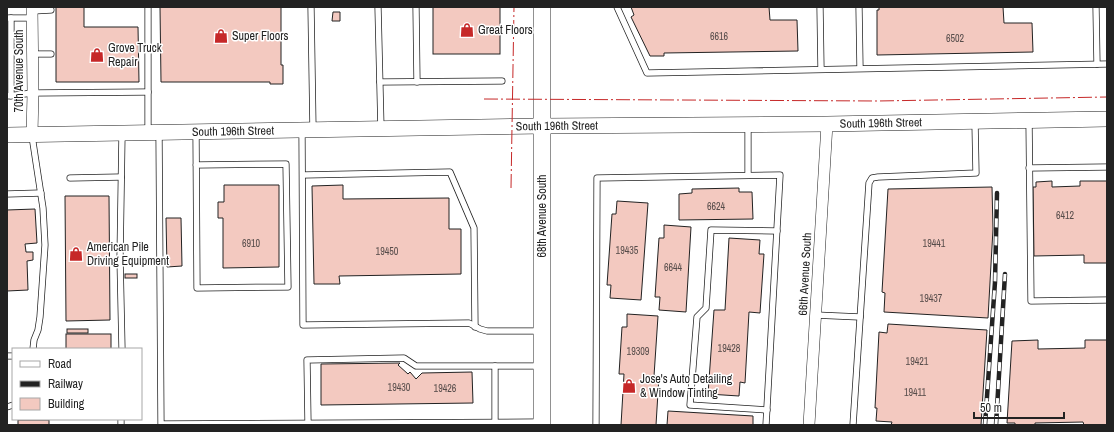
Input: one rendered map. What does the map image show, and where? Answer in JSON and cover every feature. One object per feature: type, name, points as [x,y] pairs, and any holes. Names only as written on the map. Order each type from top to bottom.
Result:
[{"type":"main road","name":"68th Avenue South","points":[[542,7],[542,424]]},
{"type":"main road","name":"South 196th Street","points":[[7,134],[1107,119]]},
{"type":"street","name":"70th Avenue South","points":[[32,12],[32,134]]},
{"type":"street","name":"66th Avenue South","points":[[809,425],[827,124]]},
{"type":"lane","points":[[148,7],[148,92],[154,132],[161,424],[542,424]]},
{"type":"lane","points":[[311,7],[308,130],[303,175],[303,325],[469,323],[475,327],[487,331],[542,331]]},
{"type":"lane","points":[[378,7],[381,129]]},
{"type":"lane","points":[[416,7],[417,82]]},
{"type":"lane","points":[[617,7],[647,73],[1107,64]]},
{"type":"lane","points":[[820,7],[821,69]]},
{"type":"lane","points":[[859,7],[860,68]]},
{"type":"lane","points":[[1096,7],[1097,64]]},
{"type":"lane","points":[[51,10],[32,12],[9,18],[9,96],[33,93],[148,92]]},
{"type":"lane","points":[[33,54],[51,54]]},
{"type":"lane","points":[[380,82],[502,81]]},
{"type":"lane","points":[[1029,120],[1031,301],[1107,300]]},
{"type":"lane","points":[[853,425],[869,183],[872,178],[878,177],[976,173],[975,122]]},
{"type":"lane","points":[[748,125],[748,175]]},
{"type":"lane","points":[[122,132],[120,258],[122,348]]},
{"type":"lane","points":[[196,132],[196,165],[197,288],[288,287],[286,164],[196,165]]},
{"type":"lane","points":[[32,134],[41,193],[45,245],[40,317],[33,348]]},
{"type":"lane","points":[[1029,168],[1107,167]]},
{"type":"lane","points":[[303,175],[450,172],[474,228],[475,327]]},
{"type":"lane","points":[[596,425],[597,178],[780,175],[766,425]]},
{"type":"lane","points":[[70,178],[121,177]]},
{"type":"lane","points":[[7,194],[41,193]]},
{"type":"lane","points":[[767,410],[690,405],[697,317],[706,308],[711,230],[777,231]]},
{"type":"lane","points":[[815,315],[860,317]]},
{"type":"lane","points":[[308,423],[307,360],[404,358],[416,366],[542,366]]},
{"type":"lane","points":[[495,366],[495,424]]},
{"type":"building","name":"Grove Truck Repair","points":[[56,7],[84,7],[84,27],[138,27],[139,82],[56,82]]},
{"type":"building","name":"Super Floors","points":[[160,7],[281,7],[281,65],[283,65],[283,84],[270,84],[270,82],[161,82]]},
{"type":"building","name":"Great Floors","points":[[433,7],[500,7],[500,54],[433,54]]},
{"type":"building","points":[[631,7],[769,7],[770,20],[797,20],[798,51],[664,53],[664,56],[650,56],[631,17],[634,15]]},
{"type":"building","points":[[879,7],[1003,7],[1004,23],[1032,23],[1033,52],[877,55],[877,10],[879,10]]},
{"type":"building","points":[[333,12],[340,12],[340,21],[332,21]]},
{"type":"building","points":[[1052,181],[1052,187],[1080,186],[1080,181],[1107,181],[1107,263],[1084,263],[1084,255],[1034,256],[1033,187],[1036,187],[1036,182]]},
{"type":"building","points":[[224,185],[279,185],[279,267],[223,268],[223,218],[218,218],[218,202],[224,202]]},
{"type":"building","points":[[343,185],[343,199],[449,198],[449,229],[461,229],[461,274],[339,276],[340,284],[314,284],[312,186]]},
{"type":"building","points":[[992,187],[993,229],[988,318],[884,312],[885,293],[882,292],[888,189]]},
{"type":"building","points":[[739,188],[739,192],[752,192],[753,219],[679,220],[679,194],[692,193],[692,189]]},
{"type":"building","points":[[65,196],[109,196],[110,320],[66,321]]},
{"type":"building","points":[[617,201],[648,203],[641,300],[610,298],[611,285],[607,285],[612,214],[616,214]]},
{"type":"building","points":[[35,209],[37,243],[25,244],[26,252],[33,252],[33,260],[27,261],[28,290],[7,291],[7,210]]},
{"type":"building","points":[[166,218],[181,218],[182,266],[167,267]]},
{"type":"building","points":[[664,225],[691,227],[686,312],[659,310],[660,297],[655,297],[659,238],[664,238]]},
{"type":"building","points":[[729,238],[760,240],[759,254],[764,254],[760,313],[749,312],[745,383],[740,382],[739,396],[708,394],[714,310],[725,310]]},
{"type":"building","points":[[125,274],[137,274],[137,278],[125,278]]},
{"type":"building","points":[[627,314],[658,316],[654,376],[659,376],[656,425],[621,425],[624,374],[619,374],[622,327],[627,327]]},
{"type":"building","points":[[888,324],[987,330],[981,425],[891,425],[892,422],[876,421],[877,408],[875,408],[879,332],[887,333]]},
{"type":"building","points":[[67,329],[88,329],[88,333],[67,333]]},
{"type":"building","points":[[66,334],[111,334],[111,348],[66,348]]},
{"type":"building","points":[[1038,340],[1038,349],[1085,348],[1085,340],[1107,340],[1107,425],[1084,425],[1083,422],[1035,423],[1035,425],[1015,425],[1015,423],[1007,423],[1012,341]]},
{"type":"building","points":[[400,363],[398,365],[408,374],[410,372],[416,379],[422,373],[472,372],[473,403],[321,405],[321,364]]},
{"type":"building","points":[[668,411],[753,416],[753,425],[667,425]]},
{"type":"building","points":[[18,420],[49,420],[49,425],[18,425]]},
{"type":"railway","points":[[985,425],[995,282],[997,193]]},
{"type":"railway","points":[[996,425],[1005,274]]},
{"type":"power","points":[[511,188],[514,7]]},
{"type":"power","points":[[484,99],[878,101],[1107,97]]},
{"type":"place","name":"Great Floors","points":[[467,30]]},
{"type":"place","name":"Super Floors","points":[[221,36]]},
{"type":"place","name":"Grove Truck Repair","points":[[97,55]]},
{"type":"place","name":"American Pile Driving Equipment","points":[[76,254]]},
{"type":"place","name":"Jose's Auto Detailing & Window Tinting","points":[[629,386]]}]
